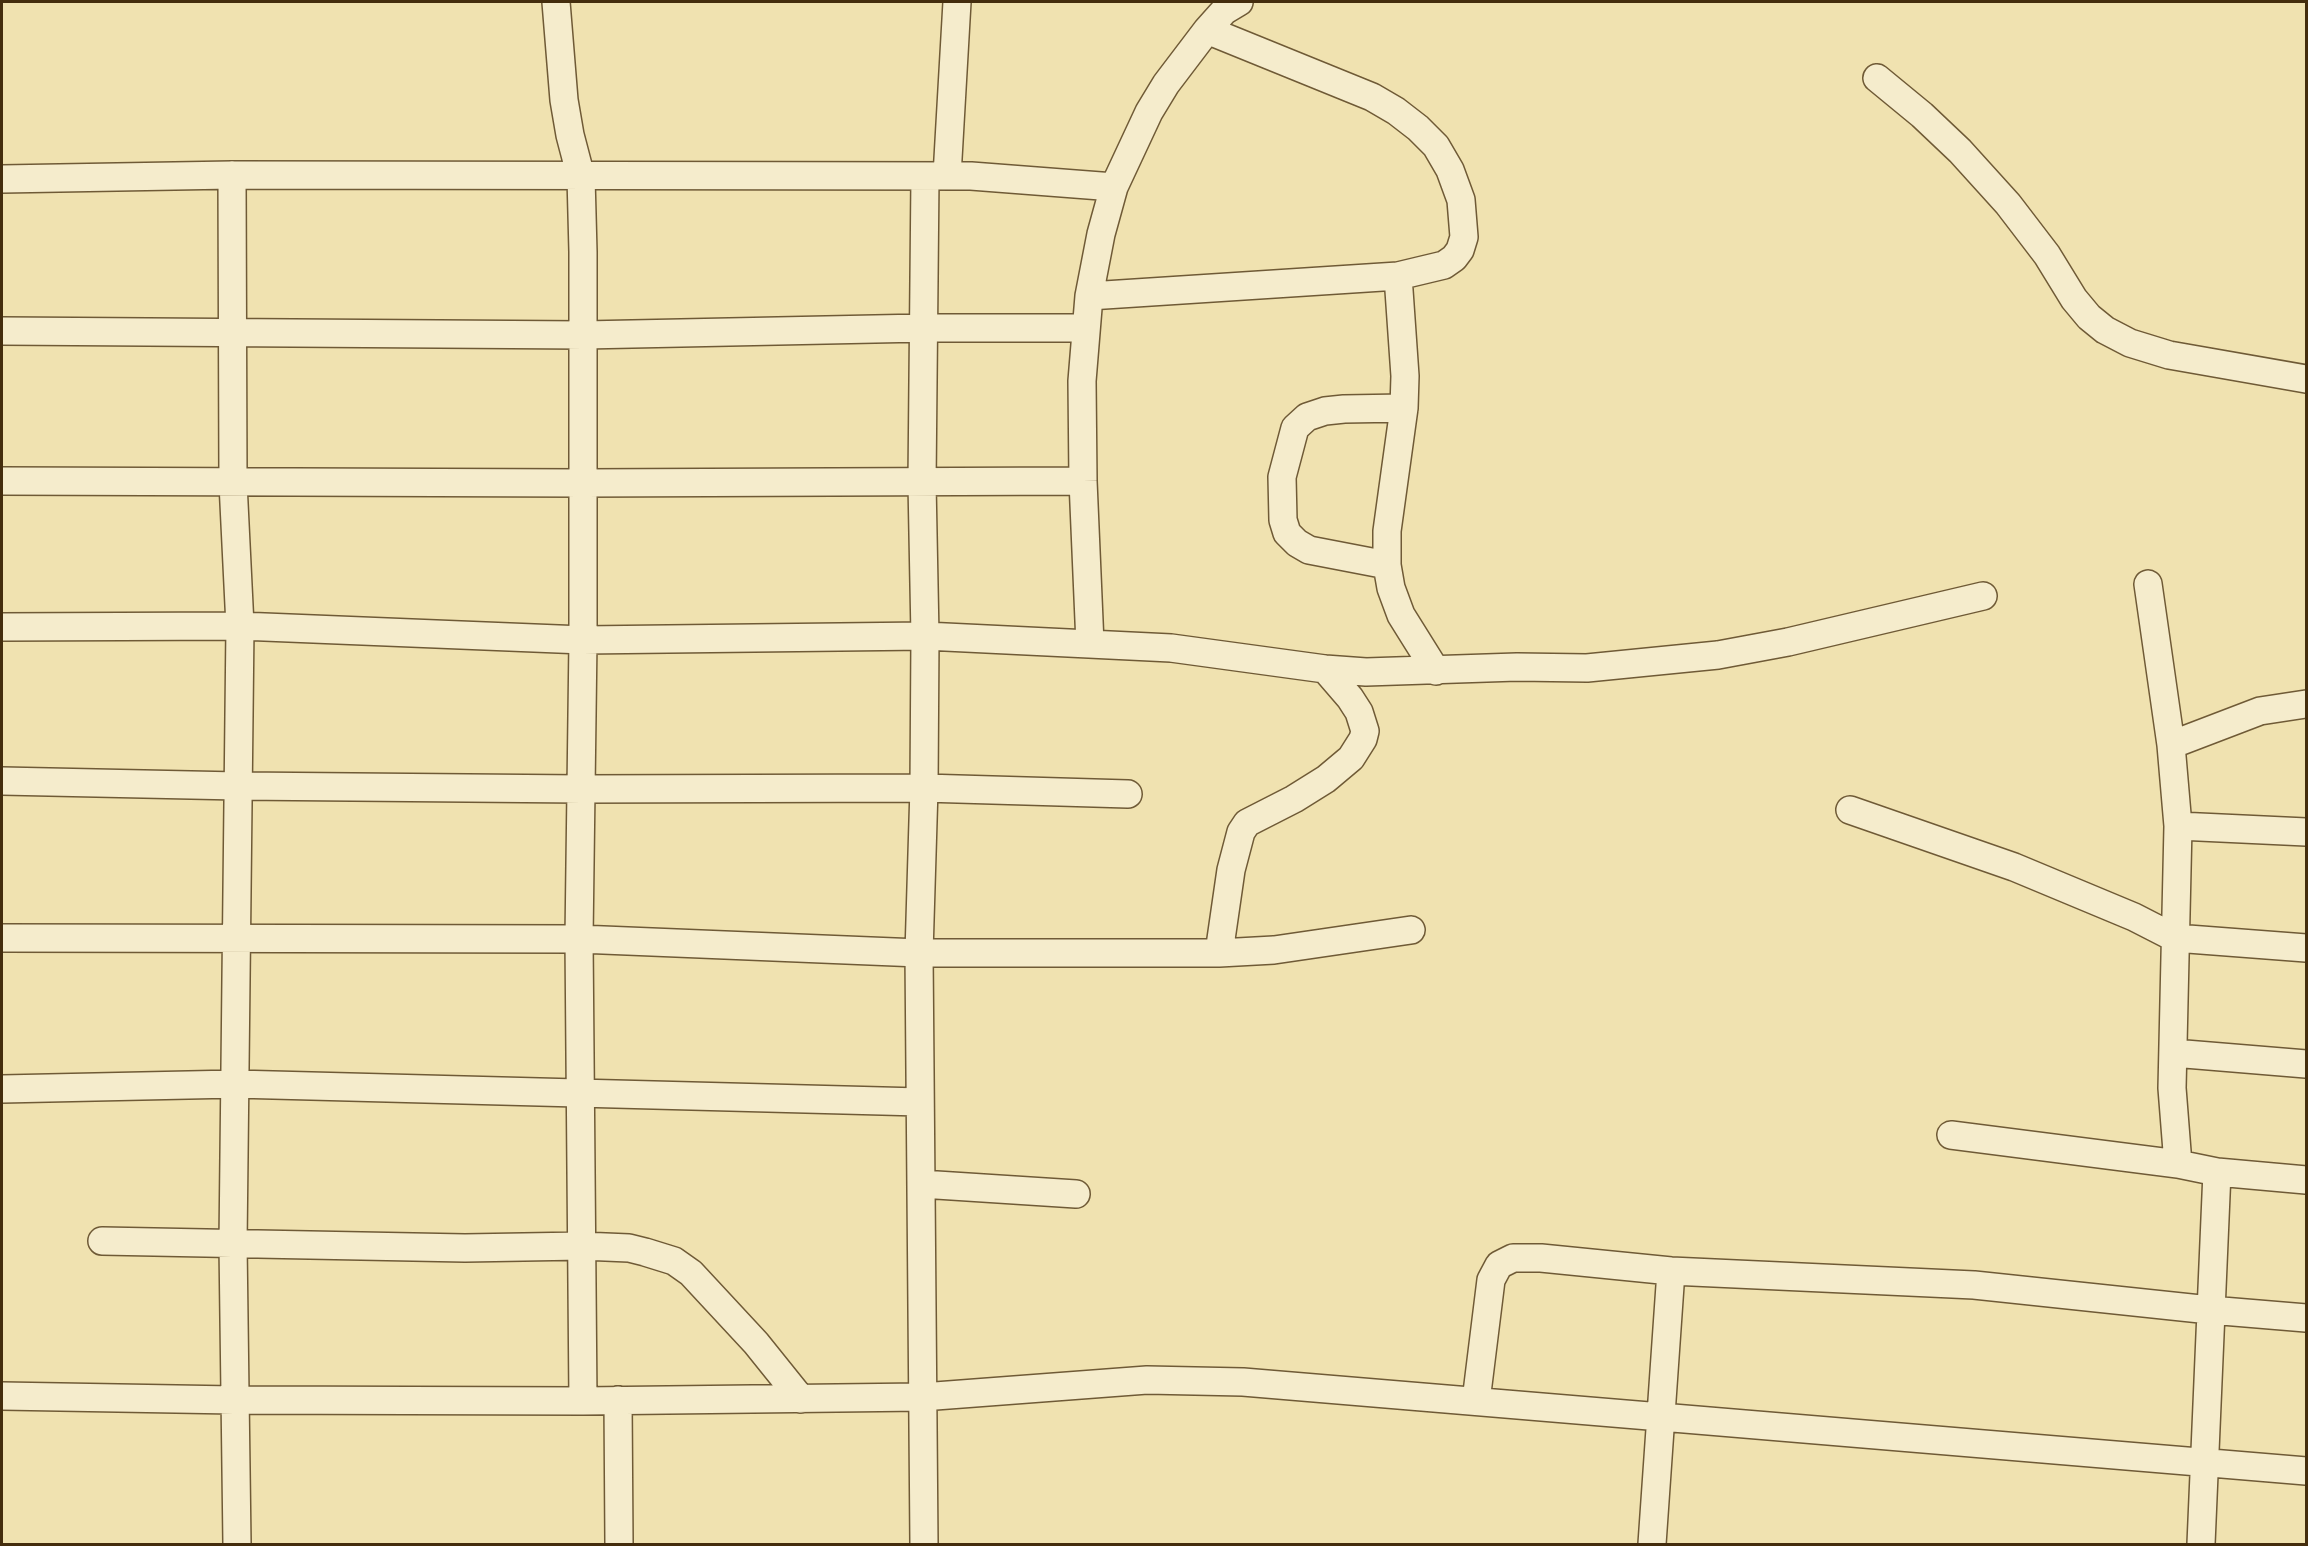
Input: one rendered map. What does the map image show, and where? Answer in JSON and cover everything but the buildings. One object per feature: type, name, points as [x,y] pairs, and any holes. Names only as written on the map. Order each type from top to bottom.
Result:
[{"type":"street","points":[[556,2],[564,100],[580,177],[584,335],[579,939],[583,1401]]},
{"type":"street","points":[[924,1545],[919,953],[926,636],[922,483],[924,328],[936,177],[957,2]]},
{"type":"street","points":[[1089,296],[1398,276],[1444,265],[1460,250],[1464,237],[1461,200],[1450,170],[1436,146],[1396,111],[1220,11],[1166,84],[1149,112],[1114,187],[1101,234],[1089,296],[1082,381],[1083,481],[1090,644]]},
{"type":"street","points":[[1877,78],[1960,151],[2008,204],[2034,238],[2074,299],[2088,317],[2105,330],[2130,344],[2169,355],[2307,379]]},
{"type":"street","points":[[232,175],[232,483],[240,626],[233,1244],[237,1545]]},
{"type":"street","points":[[2,179],[232,175],[580,177],[769,175],[1010,178],[1114,187]]},
{"type":"street","points":[[1398,276],[1405,376],[1404,408],[1387,531],[1387,565],[1391,588],[1401,615],[1436,671]]},
{"type":"street","points":[[2,331],[584,335],[924,328],[1085,328]]},
{"type":"street","points":[[1387,565],[1309,550],[1297,543],[1287,533],[1283,520],[1282,477],[1295,428],[1307,417],[1325,411],[1344,409],[1404,408]]},
{"type":"street","points":[[2,481],[922,483],[1083,481]]},
{"type":"street","points":[[2148,584],[2171,745],[2178,826],[2173,1053],[2174,1123],[2178,1164]]},
{"type":"street","points":[[2,627],[240,626],[583,640],[926,636],[1171,648],[1325,669],[1366,672],[1436,671],[1517,667],[1587,668],[1718,655],[1788,642],[1983,596]]},
{"type":"street","points":[[1220,953],[1231,870],[1241,832],[1247,823],[1294,799],[1326,779],[1351,758],[1364,740],[1365,731],[1359,712],[1325,669]]},
{"type":"street","points":[[2171,745],[2260,711],[2307,704]]},
{"type":"street","points":[[2,781],[582,789],[924,788],[1128,794]]},
{"type":"street","points":[[1850,810],[2014,867],[2134,917],[2175,938],[2307,948]]},
{"type":"street","points":[[2178,826],[2307,832]]},
{"type":"street","points":[[2,938],[579,939],[919,953],[1220,953],[1302,947],[1411,930]]},
{"type":"street","points":[[2173,1053],[2307,1064]]},
{"type":"street","points":[[2,1089],[235,1084],[920,1102]]},
{"type":"street","points":[[1951,1135],[2178,1164],[2217,1172],[2307,1180]]},
{"type":"street","points":[[2201,1545],[2217,1172]]},
{"type":"street","points":[[921,1184],[1076,1194]]},
{"type":"street","points":[[102,1241],[465,1248],[582,1246],[628,1248],[660,1255],[674,1261],[691,1274],[721,1303],[801,1399]]},
{"type":"street","points":[[1476,1401],[1489,1288],[1494,1272],[1504,1261],[1513,1258],[1541,1258],[1671,1271],[1974,1285],[2307,1318]]},
{"type":"street","points":[[1652,1545],[1671,1271]]},
{"type":"street","points":[[2,1396],[234,1400],[801,1399],[921,1397],[1147,1380],[1243,1382],[2307,1471]]},
{"type":"street","points":[[618,1400],[619,1545]]}]
